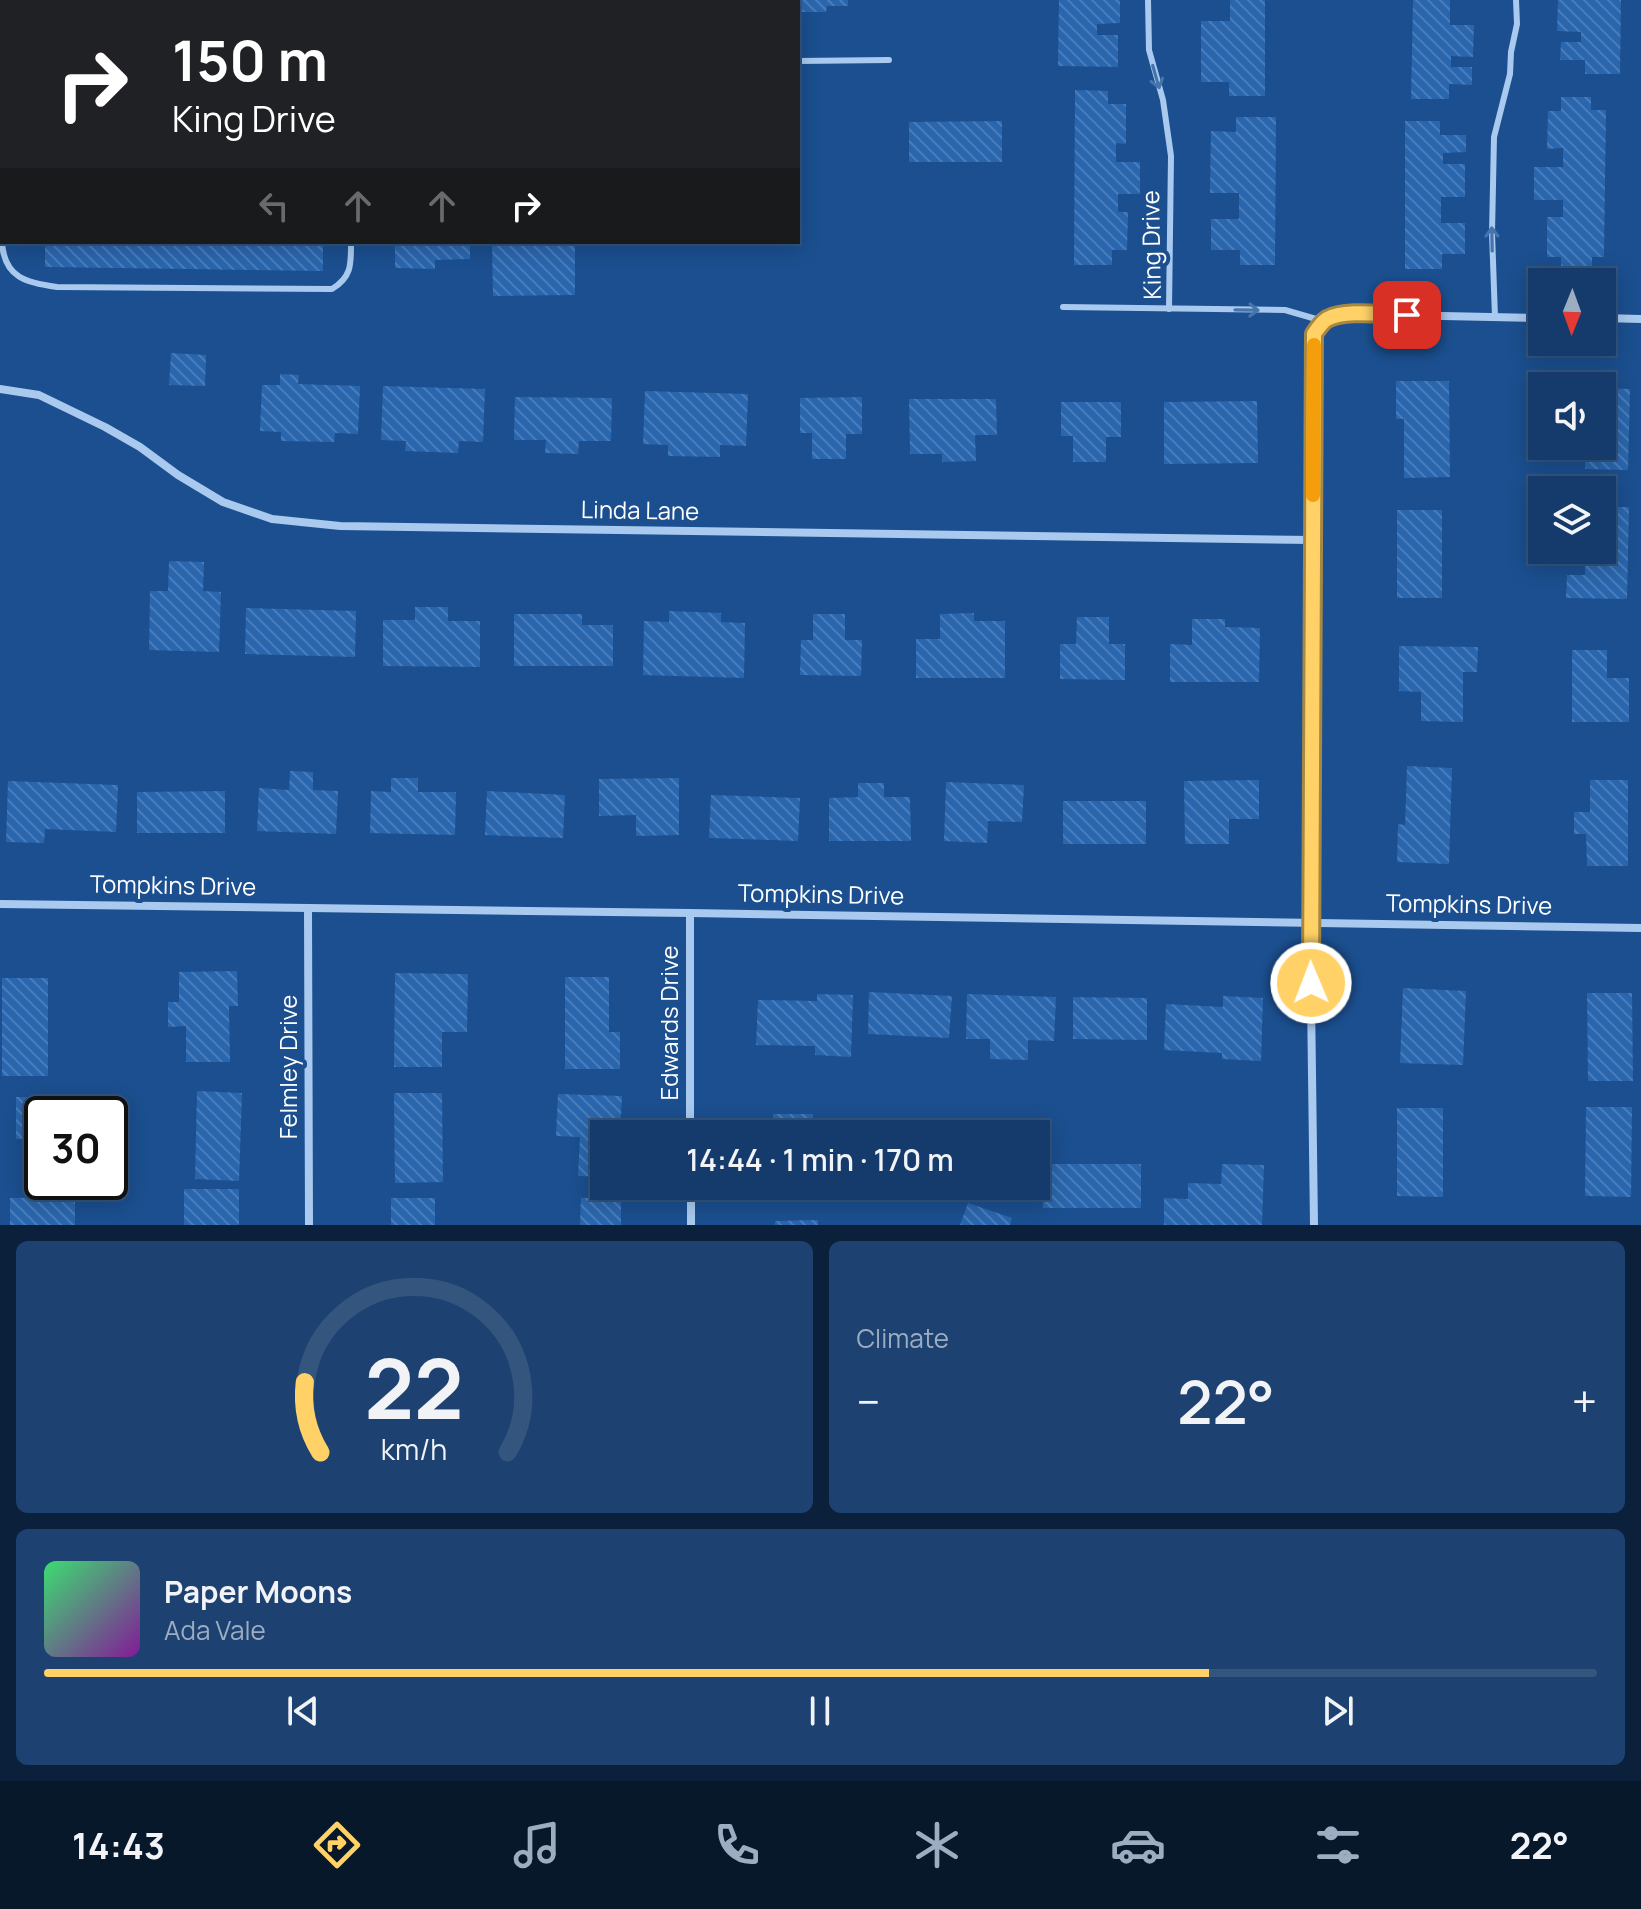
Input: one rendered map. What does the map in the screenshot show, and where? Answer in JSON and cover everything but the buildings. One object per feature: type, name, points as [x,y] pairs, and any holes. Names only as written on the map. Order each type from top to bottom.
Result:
[{"type":"street","name":"King Drive","points":[[1323,321],[1348,314],[1528,318]]},
{"type":"street","points":[[1616,318],[1641,319]]},
{"type":"street","points":[[1314,1225],[1310,923],[1314,334],[1323,321]]},
{"type":"street","name":"Linda Lane","points":[[0,389],[39,395],[53,401],[140,447],[223,502],[272,519],[340,526],[1313,540]]},
{"type":"street","name":"Tompkins Drive","points":[[0,904],[1641,928]]},
{"type":"street","name":"Felmley Drive","points":[[308,908],[309,1225]]},
{"type":"street","name":"Edwards Drive","points":[[690,913],[690,1120]]},
{"type":"street","points":[[691,1200],[691,1225]]},
{"type":"lane","name":"King Drive","points":[[1148,0],[1149,50],[1163,100],[1171,156],[1169,309],[1285,310],[1323,321]]},
{"type":"lane","points":[[1495,317],[1492,233],[1494,137],[1510,74],[1517,24],[1516,0]]},
{"type":"lane","points":[[800,61],[889,60]]},
{"type":"lane","points":[[2,244],[6,262],[13,272],[33,284],[57,287],[332,289],[342,283],[349,271],[351,244]]},
{"type":"lane","points":[[1063,307],[1169,309]]},
{"type":"slow traffic","points":[[1313,495],[1314,345]]},
{"type":"route","points":[[1311,983],[1314,334],[1323,321],[1332,316],[1407,315]]}]
